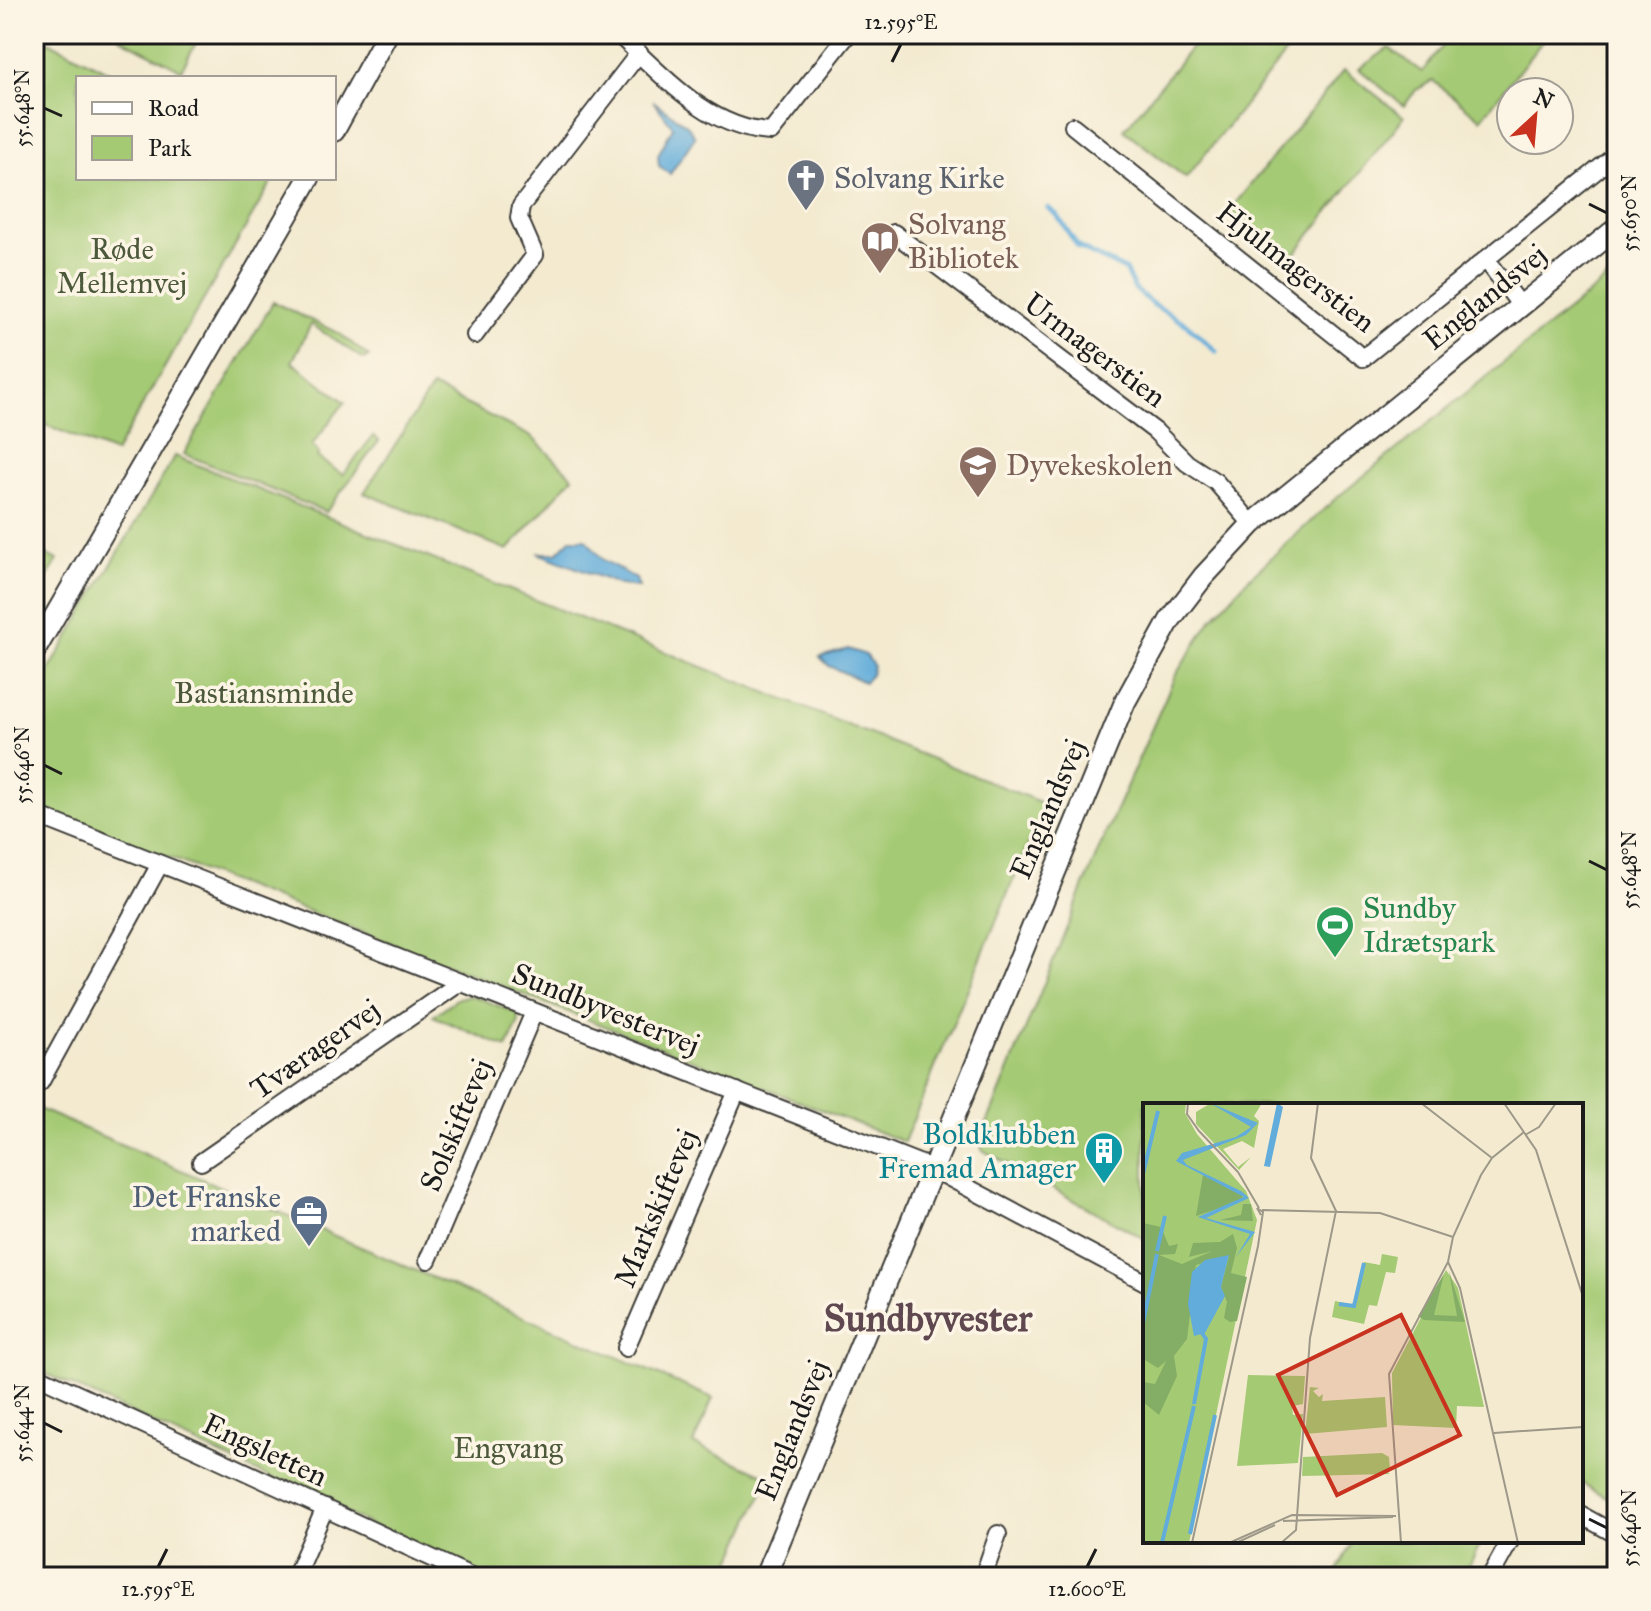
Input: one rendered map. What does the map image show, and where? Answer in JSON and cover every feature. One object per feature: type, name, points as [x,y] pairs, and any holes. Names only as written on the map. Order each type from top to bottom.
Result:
[{"type":"street","points":[[336,127],[387,34]]},
{"type":"street","points":[[618,34],[678,90],[715,116],[757,132],[771,132],[848,34]]},
{"type":"street","points":[[475,335],[535,255],[519,218],[521,206],[639,53]]},
{"type":"street","name":"Hjulmagerstien","points":[[1073,126],[1363,358],[1617,154]]},
{"type":"street","points":[[34,652],[308,180]]},
{"type":"street","name":"Englandsvej","points":[[765,1577],[1125,702],[1170,620],[1203,577],[1252,524],[1617,228]]},
{"type":"street","name":"Urmagerstien","points":[[894,233],[1155,431],[1187,463],[1216,482],[1252,524]]},
{"type":"street","points":[[1487,261],[1521,306]]},
{"type":"street","name":"Sundbyvestervej","points":[[34,814],[931,1168],[1143,1281]]},
{"type":"street","points":[[40,1083],[160,864]]},
{"type":"street","name":"Tværagervej","points":[[201,1162],[461,982]]},
{"type":"street","name":"Solskiftevej","points":[[428,1260],[534,1012]]},
{"type":"street","name":"Markskiftevej","points":[[626,1348],[737,1091]]},
{"type":"street","name":"Engsletten","points":[[34,1374],[473,1577]]},
{"type":"street","points":[[295,1577],[325,1508]]},
{"type":"street","points":[[1583,1516],[1617,1535]]},
{"type":"street","points":[[983,1577],[998,1534]]},
{"type":"street","points":[[1490,1577],[1509,1543]]},
{"type":"green space","name":"Røde Mellemvej","points":[[34,34],[117,76],[76,76],[76,180],[273,180],[115,453],[34,420]]},
{"type":"green space","points":[[122,34],[201,34],[181,70],[120,38]]},
{"type":"green space","points":[[1202,34],[1300,35],[1186,178],[1124,130]]},
{"type":"green space","points":[[1452,34],[1548,34],[1515,76],[1495,76],[1495,101],[1481,119],[1433,81],[1416,90],[1404,106],[1359,69],[1389,48],[1422,72]]},
{"type":"green space","points":[[1344,70],[1404,117],[1290,260],[1229,211]]},
{"type":"green space","name":"Sundby Idrætspark","points":[[1617,271],[1617,1502],[1583,1484],[1583,1103],[1143,1103],[1143,1238],[982,1150],[981,1138],[1099,849],[1175,676],[1211,620],[1247,580],[1334,500]]},
{"type":"green space","points":[[273,302],[340,334],[369,357],[363,359],[311,324],[292,362],[345,402],[312,445],[319,454],[317,457],[343,475],[373,436],[379,441],[326,512],[184,454]]},
{"type":"green space","points":[[432,387],[532,437],[573,477],[508,550],[364,493]]},
{"type":"green space","name":"Bastiansminde","points":[[175,456],[1045,804],[904,1142],[34,805],[34,696]]},
{"type":"green space","points":[[34,550],[58,560],[34,599]]},
{"type":"green space","points":[[473,996],[517,1013],[519,1022],[507,1048],[433,1016],[458,998]]},
{"type":"green space","name":"Engvang","points":[[34,1107],[713,1398],[693,1444],[769,1477],[725,1577],[483,1577],[34,1368]]},
{"type":"green space","points":[[1352,1543],[1481,1543],[1463,1577],[1333,1577]]},
{"type":"water","points":[[653,101],[688,126],[695,137],[670,174],[659,166],[658,155],[673,127]]},
{"type":"water","points":[[571,539],[586,539],[602,559],[636,579],[639,587],[620,585],[538,553],[557,553]]},
{"type":"water","points":[[848,649],[866,655],[873,665],[871,675],[864,682],[829,666],[820,657]]},
{"type":"waterway","points":[[1048,208],[1057,215],[1078,247],[1125,270],[1134,288],[1151,303],[1186,324],[1216,351]]},
{"type":"place","name":"Solvang Kirke","points":[[806,212]]},
{"type":"place","name":"Solvang Bibliotek","points":[[880,275]]},
{"type":"place","name":"Dyvekeskolen","points":[[978,499]]},
{"type":"place","name":"Sundby Idrætspark","points":[[1335,959]]},
{"type":"place","name":"Boldklubben Fremad Amager","points":[[1104,1185]]},
{"type":"place","name":"Det Franske marked","points":[[309,1248]]},
{"type":"district","name":"Sundbyvester","points":[[928,1318]]}]
